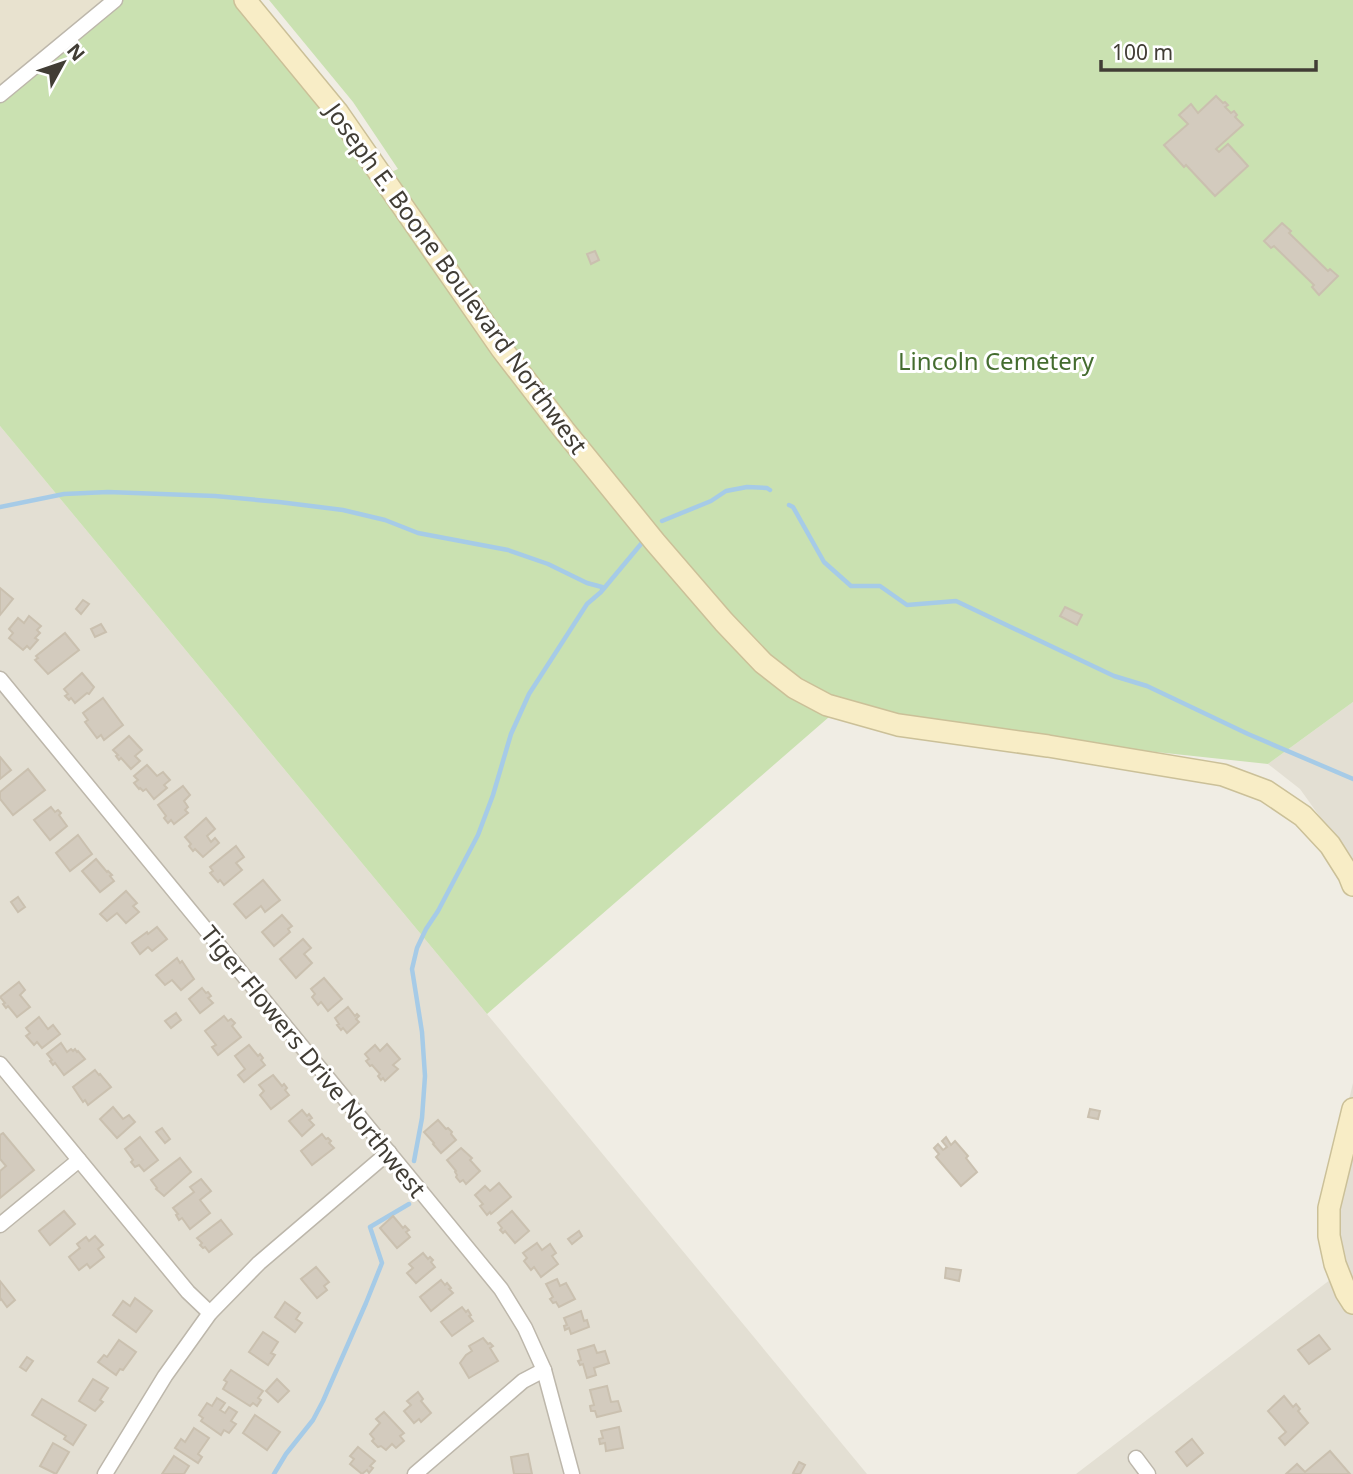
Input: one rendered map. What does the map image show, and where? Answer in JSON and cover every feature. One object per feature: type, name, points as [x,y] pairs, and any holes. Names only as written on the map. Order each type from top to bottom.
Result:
[{"type":"main road","name":"Joseph E. Boone Boulevard Northwest","points":[[245,0],[338,113],[501,348],[564,430],[724,622],[763,663],[794,688],[827,705],[898,725],[1223,775],[1266,791],[1303,816],[1330,845],[1353,885]]},
{"type":"main road","points":[[1353,1109],[1329,1208],[1329,1236],[1335,1264],[1353,1303]]},
{"type":"street","points":[[0,95],[116,0]]},
{"type":"street","name":"Tiger Flowers Drive Northwest","points":[[0,679],[501,1289],[525,1328],[544,1370],[572,1474]]},
{"type":"street","points":[[0,1064],[188,1292],[210,1313]]},
{"type":"street","points":[[105,1474],[165,1376],[210,1313],[259,1263],[389,1152]]},
{"type":"street","points":[[0,1225],[79,1160]]},
{"type":"street","points":[[415,1474],[523,1381],[544,1370]]},
{"type":"street","points":[[1136,1458],[1148,1474]]},
{"type":"shaded area","points":[[0,0],[123,0],[0,100]]},
{"type":"shaded area","points":[[0,426],[487,1014],[867,1474],[0,1474]]},
{"type":"shaded area","points":[[1353,702],[1353,863],[1300,789],[1268,764]]},
{"type":"shaded area","points":[[1353,1083],[1353,1474],[1076,1474],[1339,1273],[1321,1215]]},
{"type":"green space","name":"Lincoln Cemetery","points":[[123,0],[233,0],[331,119],[373,180],[398,169],[353,102],[269,0],[1353,0],[1353,702],[1268,764],[829,717],[487,1014],[0,426],[0,100]]},
{"type":"building","points":[[1216,96],[1228,105],[1225,107],[1231,113],[1234,111],[1237,115],[1235,117],[1243,125],[1216,149],[1219,152],[1228,144],[1248,166],[1215,196],[1164,145],[1188,124],[1179,115],[1191,104],[1198,113]]},
{"type":"building","points":[[1282,223],[1328,271],[1330,269],[1338,276],[1319,295],[1312,287],[1314,285],[1274,246],[1271,248],[1264,241]]},
{"type":"building","points":[[595,251],[599,260],[591,264],[587,254]]},
{"type":"building","points":[[0,588],[13,599],[0,615]]},
{"type":"building","points":[[83,600],[89,604],[81,614],[76,609]]},
{"type":"building","points":[[1065,607],[1082,615],[1077,625],[1060,616]]},
{"type":"building","points":[[29,616],[41,626],[37,630],[40,633],[30,649],[27,646],[23,650],[9,638],[13,633],[9,629],[18,618],[24,623]]},
{"type":"building","points":[[101,624],[106,632],[95,637],[91,629]]},
{"type":"building","points":[[65,633],[79,650],[48,674],[35,660],[38,658],[36,656]]},
{"type":"building","points":[[82,673],[94,687],[89,694],[75,703],[65,696],[68,694],[64,689]]},
{"type":"building","points":[[103,698],[123,725],[104,740],[101,735],[97,738],[85,722],[88,720],[83,713]]},
{"type":"building","points":[[129,736],[142,750],[135,756],[140,761],[131,769],[121,758],[119,760],[113,750]]},
{"type":"building","points":[[0,757],[11,770],[0,779]]},
{"type":"building","points":[[147,765],[157,776],[163,772],[170,780],[164,785],[167,788],[154,799],[146,789],[139,789],[134,783],[138,780],[134,776]]},
{"type":"building","points":[[28,769],[45,790],[13,815],[0,799],[0,792]]},
{"type":"building","points":[[183,786],[190,795],[184,801],[188,813],[174,824],[171,820],[168,823],[158,805]]},
{"type":"building","points":[[51,807],[55,812],[58,810],[61,813],[59,815],[67,826],[50,840],[34,820]]},
{"type":"building","points":[[206,818],[215,829],[207,836],[211,842],[215,838],[219,843],[203,857],[195,849],[193,851],[185,837]]},
{"type":"building","points":[[78,835],[92,854],[70,871],[56,853]]},
{"type":"building","points":[[236,846],[244,857],[236,863],[242,870],[224,885],[210,873],[213,871],[210,867]]},
{"type":"building","points":[[96,859],[112,875],[110,876],[114,881],[100,892],[82,871]]},
{"type":"building","points":[[263,880],[280,900],[265,912],[261,906],[246,918],[234,904]]},
{"type":"building","points":[[126,891],[137,903],[133,906],[139,912],[126,923],[117,913],[107,921],[100,914]]},
{"type":"building","points":[[18,897],[25,907],[18,912],[11,902]]},
{"type":"building","points":[[282,915],[292,926],[288,929],[290,932],[274,946],[262,932]]},
{"type":"building","points":[[157,927],[167,939],[152,951],[148,947],[140,954],[132,943]]},
{"type":"building","points":[[303,939],[311,948],[304,954],[312,963],[296,978],[280,959]]},
{"type":"building","points":[[177,958],[194,979],[181,990],[172,980],[165,985],[156,975]]},
{"type":"building","points":[[324,978],[342,999],[328,1011],[321,1002],[318,1005],[312,997],[315,994],[311,989]]},
{"type":"building","points":[[19,982],[25,990],[20,995],[30,1007],[17,1017],[8,1006],[6,1008],[0,997]]},
{"type":"building","points":[[202,988],[211,996],[208,998],[213,1003],[200,1013],[189,999]]},
{"type":"building","points":[[348,1007],[355,1016],[359,1016],[356,1019],[359,1022],[347,1033],[337,1025],[339,1024],[335,1018]]},
{"type":"building","points":[[176,1013],[181,1020],[171,1028],[165,1021]]},
{"type":"building","points":[[224,1016],[235,1023],[232,1026],[241,1037],[218,1055],[212,1047],[216,1045],[205,1031]]},
{"type":"building","points":[[39,1017],[48,1029],[53,1025],[60,1034],[42,1048],[37,1042],[34,1045],[26,1036],[30,1033],[26,1028]]},
{"type":"building","points":[[61,1043],[67,1052],[75,1049],[85,1059],[64,1075],[55,1063],[53,1065],[47,1054]]},
{"type":"building","points":[[387,1044],[400,1059],[393,1065],[398,1069],[385,1081],[383,1078],[381,1080],[378,1076],[380,1074],[366,1061],[369,1059],[365,1054],[375,1045],[380,1051]]},
{"type":"building","points":[[249,1045],[258,1056],[260,1054],[265,1065],[244,1082],[238,1075],[245,1069],[235,1056]]},
{"type":"building","points":[[95,1070],[111,1087],[88,1105],[73,1087]]},
{"type":"building","points":[[273,1075],[282,1086],[284,1084],[289,1095],[271,1109],[260,1095],[264,1091],[259,1085]]},
{"type":"building","points":[[113,1107],[123,1119],[129,1115],[135,1122],[117,1138],[100,1119]]},
{"type":"building","points":[[1090,1109],[1100,1111],[1098,1119],[1088,1117]]},
{"type":"building","points":[[302,1110],[307,1116],[309,1114],[312,1118],[309,1120],[314,1125],[302,1136],[289,1121]]},
{"type":"building","points":[[438,1120],[452,1132],[456,1140],[441,1153],[424,1132]]},
{"type":"building","points":[[162,1128],[170,1139],[165,1143],[156,1132]]},
{"type":"building","points":[[3,1133],[34,1170],[0,1198],[0,1171],[6,1166],[0,1159],[0,1135]]},
{"type":"building","points":[[322,1134],[331,1141],[329,1143],[334,1148],[312,1165],[301,1151]]},
{"type":"building","points":[[140,1137],[158,1160],[144,1171],[139,1165],[135,1167],[125,1149]]},
{"type":"building","points":[[946,1137],[951,1145],[955,1141],[977,1172],[961,1186],[936,1157],[939,1154],[934,1148],[938,1144],[943,1150],[947,1147],[942,1141]]},
{"type":"building","points":[[461,1148],[472,1158],[470,1160],[480,1171],[466,1184],[456,1177],[456,1171],[447,1160]]},
{"type":"building","points":[[180,1158],[191,1172],[164,1196],[151,1180]]},
{"type":"building","points":[[201,1179],[211,1191],[200,1200],[210,1213],[190,1229],[182,1218],[179,1220],[173,1208],[194,1192],[190,1187]]},
{"type":"building","points":[[499,1183],[511,1197],[487,1215],[480,1206],[483,1204],[475,1195],[485,1186],[490,1191]]},
{"type":"building","points":[[64,1211],[75,1224],[50,1245],[39,1231]]},
{"type":"building","points":[[512,1211],[529,1231],[515,1243],[505,1231],[503,1233],[500,1230],[502,1228],[498,1223]]},
{"type":"building","points":[[393,1216],[403,1228],[405,1226],[409,1230],[406,1232],[410,1237],[397,1248],[380,1228]]},
{"type":"building","points":[[221,1220],[232,1234],[209,1252],[200,1245],[202,1243],[197,1238]]},
{"type":"building","points":[[579,1231],[582,1236],[572,1244],[568,1239]]},
{"type":"building","points":[[95,1236],[103,1245],[98,1249],[104,1257],[90,1268],[87,1264],[79,1270],[69,1257],[80,1248],[77,1244],[86,1237],[89,1241]]},
{"type":"building","points":[[537,1243],[542,1250],[550,1244],[556,1253],[552,1256],[558,1264],[541,1277],[534,1267],[531,1270],[524,1261],[527,1258],[523,1253]]},
{"type":"building","points":[[423,1253],[433,1260],[431,1262],[435,1267],[416,1283],[407,1273],[413,1268],[409,1264]]},
{"type":"building","points":[[316,1267],[329,1282],[324,1286],[327,1290],[317,1298],[301,1279]]},
{"type":"building","points":[[946,1268],[961,1270],[959,1281],[945,1278]]},
{"type":"building","points":[[557,1279],[560,1286],[566,1283],[575,1299],[559,1307],[550,1299],[553,1297],[546,1284]]},
{"type":"building","points":[[441,1280],[445,1285],[447,1283],[453,1293],[431,1311],[420,1297]]},
{"type":"building","points":[[0,1281],[15,1300],[7,1307],[0,1300]]},
{"type":"building","points":[[135,1298],[152,1311],[136,1332],[113,1315],[123,1301],[130,1306]]},
{"type":"building","points":[[285,1302],[300,1313],[296,1319],[302,1323],[295,1332],[275,1317]]},
{"type":"building","points":[[462,1307],[466,1312],[468,1310],[473,1321],[452,1336],[441,1322]]},
{"type":"building","points":[[581,1311],[589,1327],[571,1334],[569,1328],[565,1330],[564,1326],[567,1325],[564,1318]]},
{"type":"building","points":[[263,1332],[278,1342],[271,1353],[275,1355],[268,1365],[249,1352]]},
{"type":"building","points":[[1319,1335],[1330,1349],[1309,1364],[1298,1350]]},
{"type":"building","points":[[483,1338],[493,1346],[490,1348],[498,1361],[469,1378],[460,1363],[472,1351],[469,1346]]},
{"type":"building","points":[[119,1340],[136,1352],[116,1375],[98,1362],[104,1355],[107,1357]]},
{"type":"building","points":[[594,1345],[597,1353],[605,1351],[609,1363],[594,1368],[596,1375],[587,1378],[583,1364],[580,1365],[578,1361],[581,1360],[578,1350]]},
{"type":"building","points":[[27,1357],[33,1361],[26,1371],[20,1367]]},
{"type":"building","points":[[231,1370],[263,1391],[257,1406],[253,1403],[250,1406],[223,1389],[227,1382],[224,1380]]},
{"type":"building","points":[[93,1379],[108,1388],[100,1400],[103,1402],[95,1411],[79,1401]]},
{"type":"building","points":[[277,1379],[289,1391],[278,1402],[266,1391]]},
{"type":"building","points":[[607,1386],[611,1402],[618,1401],[621,1411],[597,1417],[595,1411],[591,1411],[590,1406],[594,1405],[590,1390]]},
{"type":"building","points":[[418,1392],[423,1399],[421,1401],[431,1413],[421,1422],[419,1419],[414,1423],[404,1411],[411,1405],[407,1401]]},
{"type":"building","points":[[1284,1396],[1293,1407],[1296,1404],[1308,1423],[1285,1445],[1279,1438],[1286,1432],[1268,1411]]},
{"type":"building","points":[[217,1398],[225,1403],[220,1410],[225,1413],[229,1407],[237,1412],[231,1421],[236,1424],[229,1433],[224,1430],[221,1435],[201,1421],[203,1418],[199,1415],[207,1403],[212,1406]]},
{"type":"building","points":[[42,1399],[86,1425],[73,1445],[64,1439],[66,1436],[32,1415]]},
{"type":"building","points":[[384,1412],[404,1433],[400,1436],[404,1441],[396,1448],[392,1444],[386,1450],[372,1441],[374,1439],[370,1434],[380,1423],[376,1419]]},
{"type":"building","points":[[255,1415],[280,1432],[267,1450],[243,1433]]},
{"type":"building","points":[[619,1427],[623,1448],[606,1451],[605,1443],[600,1444],[599,1439],[603,1438],[601,1431]]},
{"type":"building","points":[[194,1428],[209,1438],[198,1454],[202,1457],[198,1463],[175,1448],[181,1439],[185,1442]]},
{"type":"building","points":[[1192,1439],[1203,1453],[1187,1466],[1176,1452]]},
{"type":"building","points":[[53,1443],[69,1452],[56,1474],[40,1466]]},
{"type":"building","points":[[358,1447],[375,1461],[370,1466],[373,1468],[369,1473],[367,1470],[362,1474],[350,1464],[354,1459],[350,1456]]},
{"type":"building","points":[[1330,1451],[1350,1474],[1286,1474],[1297,1464],[1305,1472]]},
{"type":"building","points":[[528,1454],[532,1474],[514,1474],[511,1457]]},
{"type":"building","points":[[174,1456],[189,1466],[184,1474],[162,1474]]},
{"type":"building","points":[[799,1462],[805,1465],[800,1474],[795,1474],[793,1473]]},
{"type":"waterway","points":[[662,521],[711,501],[726,491],[747,487],[770,490]]},
{"type":"waterway","points":[[0,507],[64,494],[108,492],[215,496],[343,510],[385,520],[418,533],[508,550],[548,564],[602,589]]},
{"type":"waterway","points":[[789,505],[793,507],[824,562],[851,586],[880,586],[907,605],[956,601],[1114,676],[1147,686],[1248,734],[1353,779]]},
{"type":"waterway","points":[[414,1161],[422,1118],[425,1076],[422,1032],[412,969],[417,948],[478,835],[511,734],[529,694],[587,604],[601,592],[641,544]]},
{"type":"waterway","points":[[274,1474],[313,1420],[323,1401],[382,1263],[370,1227],[409,1204]]}]
